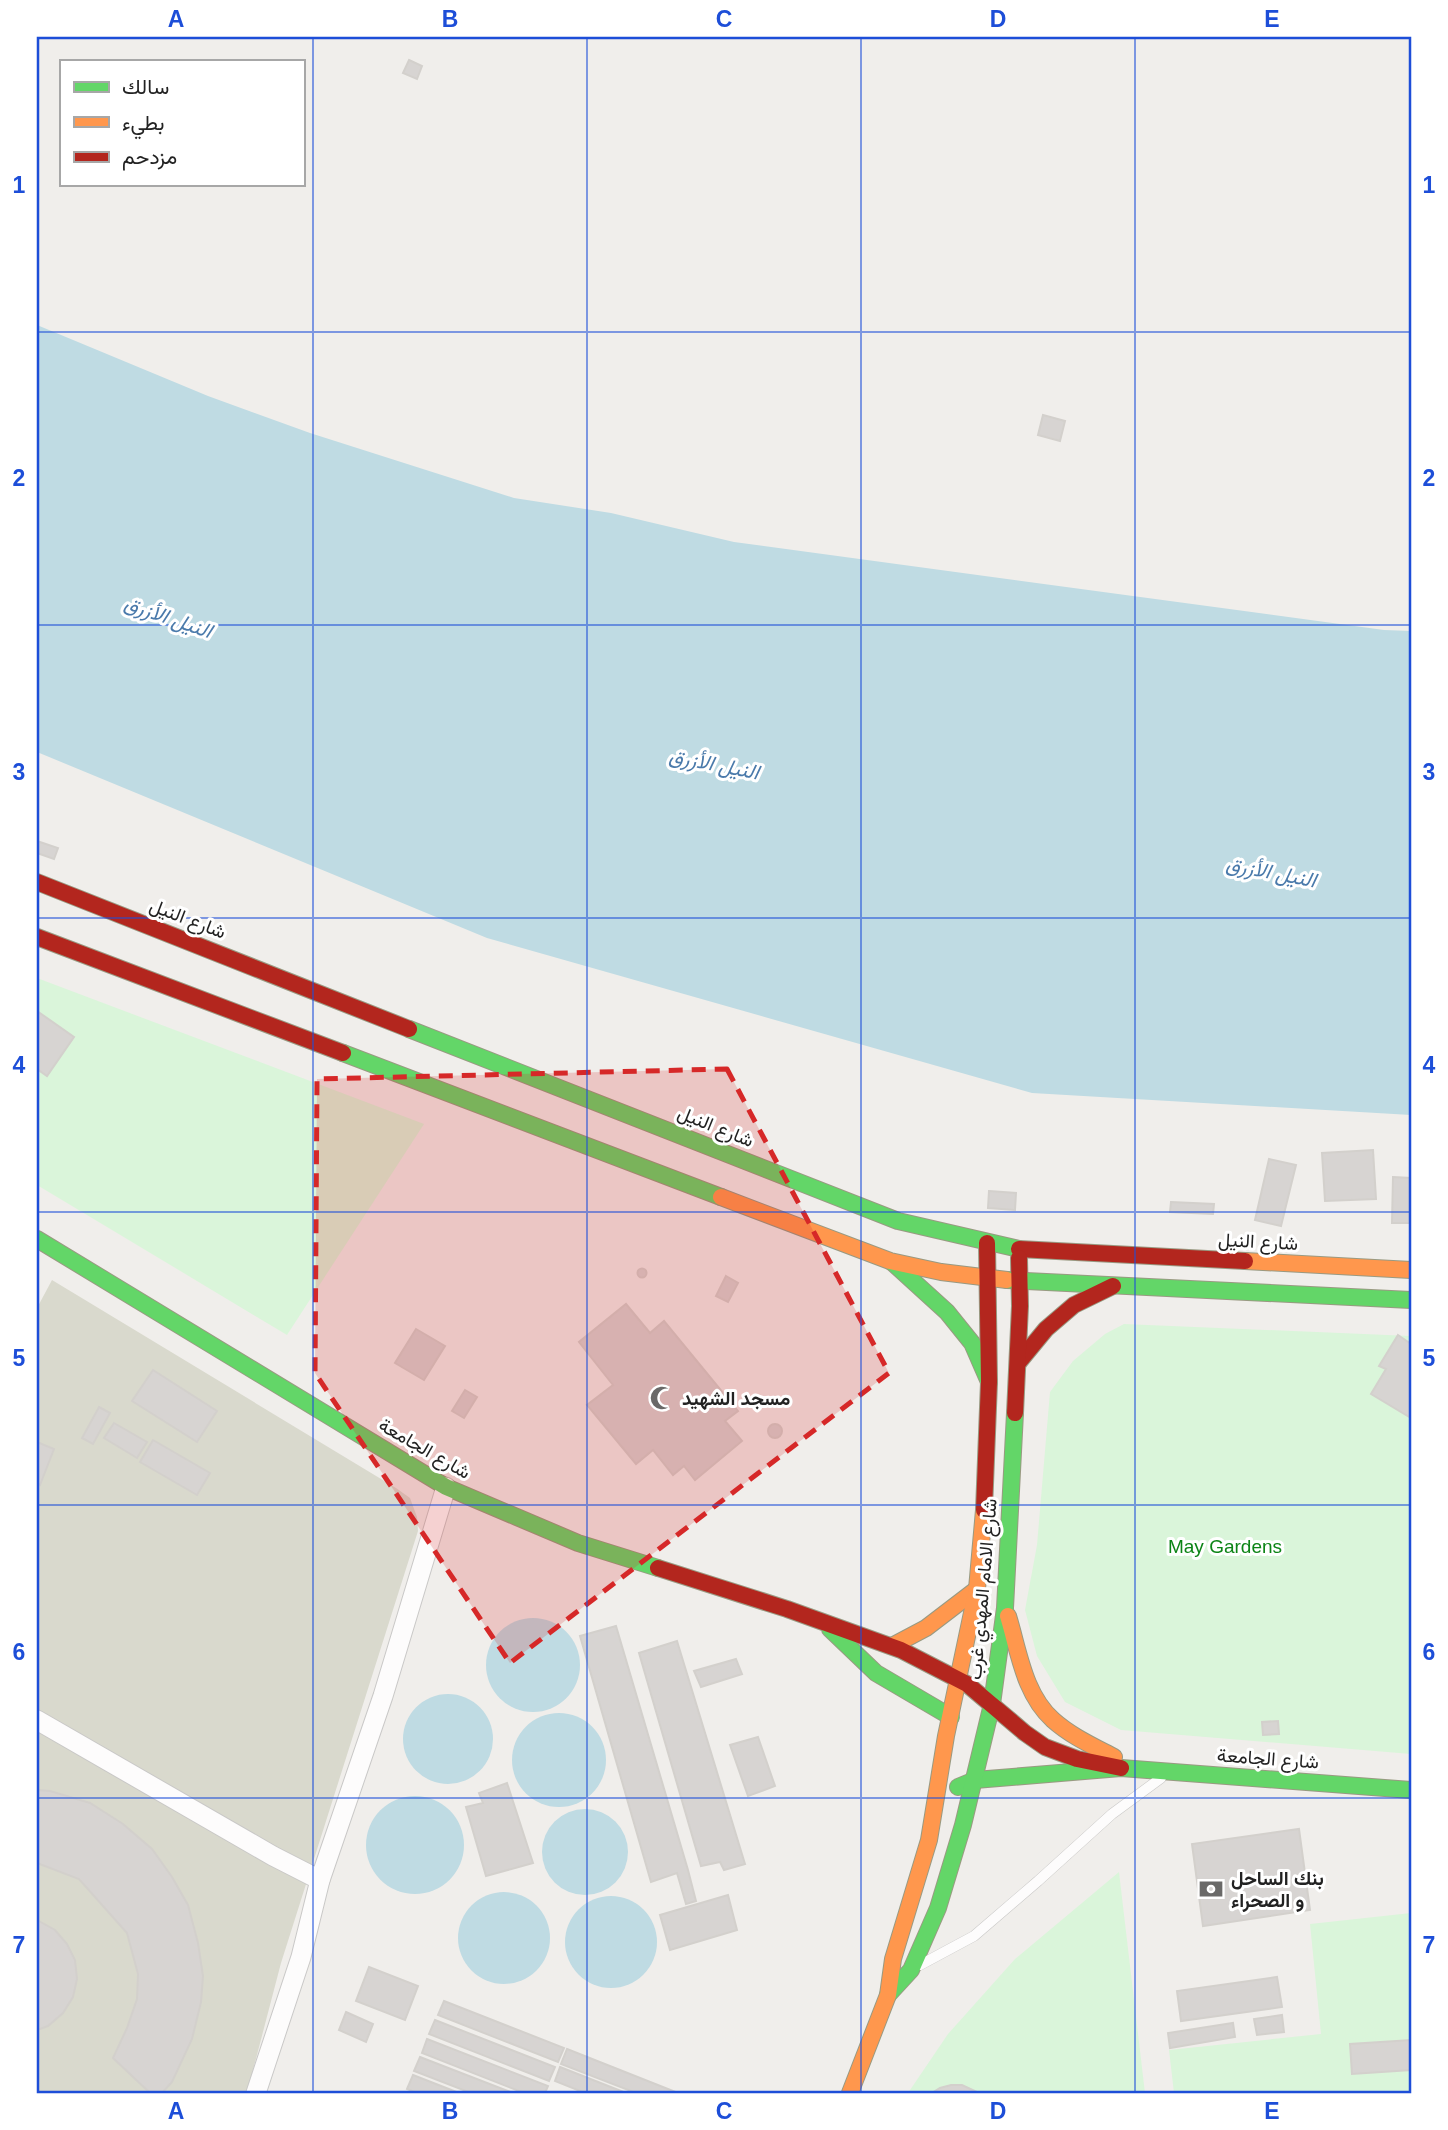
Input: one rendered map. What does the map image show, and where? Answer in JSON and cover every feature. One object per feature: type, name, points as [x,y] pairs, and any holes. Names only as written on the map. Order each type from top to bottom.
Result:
[{"type":"main road","name":"شارع النيل","points":[[37,882],[898,1221],[1018,1249],[1411,1270]]},
{"type":"main road","points":[[37,937],[657,1161],[890,1261],[940,1272],[1020,1281],[1411,1300]]},
{"type":"main road","points":[[657,1161],[668,1130]]},
{"type":"main road","name":"شارع الجامعة","points":[[37,1239],[446,1487],[578,1543],[787,1609],[825,1625],[892,1646],[959,1678],[1036,1742],[1061,1755],[1121,1768]]},
{"type":"main road","name":"شارع الامام المهدي غرب","points":[[850,2093],[888,1995],[893,1959],[929,1840],[977,1589],[984,1507],[989,1382],[987,1243]]},
{"type":"main road","name":"شارع الامام المهدي غرب","points":[[888,1995],[911,1970],[938,1908],[975,1780],[992,1704],[1005,1608],[1018,1363],[1018,1249]]},
{"type":"main road","points":[[890,1261],[947,1312],[972,1343],[989,1382]]},
{"type":"main road","points":[[1257,1262],[1259,1293]]},
{"type":"main road","points":[[1018,1363],[1046,1329],[1074,1305],[1114,1285]]},
{"type":"main road","points":[[892,1646],[911,1638],[977,1589]]},
{"type":"main road","points":[[1005,1608],[1018,1644],[1023,1668],[1045,1712],[1073,1735],[1138,1769]]},
{"type":"main road","name":"شارع الجامعة","points":[[825,1625],[876,1673],[951,1717]]},
{"type":"main road","name":"شارع الجامعة","points":[[937,1798],[975,1780],[1121,1768],[1411,1790]]},
{"type":"street","points":[[256,2093],[301,1957],[320,1880],[383,1696],[446,1487]]},
{"type":"street","points":[[37,1720],[272,1856],[320,1880]]},
{"type":"lane","points":[[911,1970],[974,1936],[1112,1814],[1170,1771]]},
{"type":"highlighted area","points":[[727,1069],[889,1373],[510,1663],[315,1373],[317,1079]]},
{"type":"shaded area","points":[[52,1280],[396,1488],[410,1498],[417,1517],[418,1531],[281,1963],[247,2093],[37,2093],[37,1308]]},
{"type":"green space","points":[[37,978],[424,1124],[287,1335],[37,1185]]},
{"type":"green space","name":"May Gardens","points":[[1124,1324],[1411,1336],[1411,1754],[1121,1730],[1065,1702],[1037,1656],[1025,1610],[1037,1545],[1050,1392],[1073,1361],[1105,1334]]},
{"type":"green space","points":[[1119,1872],[1145,2093],[908,2093],[948,2034],[1015,1959]]},
{"type":"green space","points":[[1411,1913],[1411,2093],[1174,2093],[1169,2050],[1321,2034],[1310,1924]]},
{"type":"water","name":"النيل الأزرق","points":[[37,325],[208,396],[310,433],[514,498],[611,513],[734,542],[1384,630],[1411,631],[1411,1115],[1032,1093],[487,938],[37,752]]},
{"type":"water","points":[[533,1618],[551,1621],[566,1632],[577,1647],[580,1665],[577,1683],[566,1698],[551,1709],[533,1712],[515,1709],[500,1698],[489,1683],[486,1665],[489,1647],[500,1632],[515,1621]]},
{"type":"water","points":[[439,1694],[457,1694],[473,1701],[486,1714],[493,1730],[493,1748],[486,1764],[473,1777],[457,1784],[439,1784],[423,1777],[410,1764],[403,1748],[403,1730],[410,1714],[423,1701]]},
{"type":"water","points":[[559,1713],[577,1717],[592,1727],[602,1742],[606,1760],[602,1778],[592,1793],[577,1803],[559,1807],[541,1803],[526,1793],[516,1778],[512,1760],[516,1742],[526,1727],[541,1717]]},
{"type":"water","points":[[405,1796],[425,1796],[450,1810],[461,1826],[464,1845],[461,1864],[450,1880],[425,1894],[405,1894],[388,1886],[374,1872],[366,1855],[366,1835],[374,1818],[388,1804]]},
{"type":"water","points":[[585,1809],[601,1813],[615,1822],[624,1836],[628,1852],[624,1868],[615,1882],[601,1891],[585,1895],[569,1891],[555,1882],[546,1868],[542,1852],[546,1836],[555,1822],[569,1813]]},
{"type":"water","points":[[504,1892],[522,1896],[537,1905],[546,1920],[550,1938],[546,1956],[537,1971],[522,1980],[504,1984],[486,1980],[471,1971],[462,1956],[458,1938],[462,1920],[471,1905],[486,1896]]},
{"type":"water","points":[[611,1896],[629,1900],[644,1909],[653,1924],[657,1942],[653,1960],[644,1975],[629,1984],[611,1988],[593,1984],[578,1975],[569,1960],[565,1942],[569,1924],[578,1909],[593,1900]]},
{"type":"building","points":[[409,60],[422,66],[417,79],[403,73]]},
{"type":"building","points":[[1043,415],[1065,421],[1060,441],[1038,435]]},
{"type":"building","points":[[37,841],[58,848],[54,859],[37,853]]},
{"type":"building","points":[[37,1011],[74,1037],[47,1076],[37,1069]]},
{"type":"building","points":[[1373,1150],[1376,1199],[1325,1201],[1322,1153]]},
{"type":"building","points":[[1269,1159],[1296,1165],[1281,1226],[1255,1220]]},
{"type":"building","points":[[1393,1177],[1411,1178],[1411,1223],[1392,1223]]},
{"type":"building","points":[[989,1191],[1016,1193],[1015,1210],[988,1208]]},
{"type":"building","points":[[1171,1202],[1214,1204],[1213,1214],[1170,1212]]},
{"type":"building","points":[[642,1268],[647,1273],[642,1278],[637,1273]]},
{"type":"building","points":[[726,1276],[738,1283],[728,1302],[716,1296]]},
{"type":"building","name":"مسجد الشهيد","points":[[626,1304],[650,1333],[664,1321],[738,1411],[725,1421],[742,1441],[695,1480],[684,1466],[673,1475],[653,1450],[636,1464],[587,1405],[613,1385],[579,1342]]},
{"type":"building","points":[[416,1329],[445,1346],[424,1380],[395,1363]]},
{"type":"building","points":[[1398,1335],[1411,1344],[1411,1418],[1371,1394],[1386,1369],[1379,1366]]},
{"type":"building","points":[[153,1370],[217,1411],[197,1442],[132,1401]]},
{"type":"building","points":[[465,1390],[477,1397],[464,1418],[452,1411]]},
{"type":"building","points":[[99,1407],[110,1413],[93,1444],[82,1438]]},
{"type":"building","points":[[114,1423],[147,1442],[137,1458],[104,1438]]},
{"type":"building","points":[[775,1424],[780,1426],[780,1436],[775,1438],[770,1436],[768,1431],[770,1426]]},
{"type":"building","points":[[153,1440],[210,1473],[197,1495],[140,1462]]},
{"type":"building","points":[[37,1442],[54,1449],[40,1485],[37,1483]]},
{"type":"building","points":[[616,1626],[696,1901],[686,1904],[677,1873],[651,1882],[580,1636]]},
{"type":"building","points":[[677,1641],[745,1864],[724,1870],[720,1862],[701,1866],[639,1653]]},
{"type":"building","points":[[736,1659],[742,1674],[701,1687],[694,1671]]},
{"type":"building","points":[[1278,1721],[1279,1734],[1263,1735],[1262,1722]]},
{"type":"building","points":[[758,1737],[775,1786],[748,1796],[730,1745]]},
{"type":"building","points":[[507,1783],[533,1863],[486,1876],[466,1807],[483,1803],[479,1793]]},
{"type":"building","points":[[37,1790],[50,1791],[90,1803],[123,1824],[152,1849],[188,1905],[203,1976],[201,2002],[192,2039],[172,2082],[162,2093],[150,2093],[113,2058],[137,1999],[138,1974],[127,1933],[79,1879],[37,1863]]},
{"type":"building","points":[[1299,1829],[1310,1910],[1203,1926],[1192,1844]]},
{"type":"building","points":[[728,1895],[737,1930],[670,1950],[660,1915]]},
{"type":"building","points":[[37,1920],[55,1930],[67,1944],[75,1960],[77,1979],[73,1997],[63,2013],[48,2026],[37,2030]]},
{"type":"building","points":[[369,1967],[418,1986],[405,2020],[356,2001]]},
{"type":"building","points":[[1277,1977],[1282,2007],[1181,2021],[1177,1991]]},
{"type":"building","points":[[444,2001],[564,2048],[558,2062],[438,2015]]},
{"type":"building","points":[[346,2012],[373,2024],[366,2042],[339,2030]]},
{"type":"building","points":[[1282,2015],[1284,2032],[1257,2035],[1254,2019]]},
{"type":"building","points":[[435,2020],[555,2067],[549,2081],[429,2034]]},
{"type":"building","points":[[1233,2023],[1235,2037],[1170,2048],[1168,2033]]},
{"type":"building","points":[[427,2039],[548,2086],[545,2093],[524,2093],[422,2053]]},
{"type":"building","points":[[1411,2040],[1411,2070],[1352,2074],[1350,2044]]},
{"type":"building","points":[[567,2049],[678,2093],[636,2093],[561,2064]]},
{"type":"building","points":[[420,2057],[513,2093],[471,2093],[414,2071]]},
{"type":"building","points":[[560,2067],[626,2093],[585,2093],[555,2081]]},
{"type":"building","points":[[413,2075],[459,2093],[417,2093],[407,2089]]},
{"type":"building","points":[[951,2085],[962,2085],[979,2093],[932,2093]]},
{"type":"traffic: fast","points":[[409,1029],[898,1221],[1019,1249]]},
{"type":"traffic: fast","points":[[343,1053],[721,1197]]},
{"type":"traffic: fast","points":[[37,1239],[446,1487],[578,1543],[658,1568]]},
{"type":"traffic: fast","points":[[892,1262],[947,1312],[972,1343],[989,1382]]},
{"type":"traffic: fast","points":[[1007,1280],[1411,1300]]},
{"type":"traffic: fast","points":[[888,1995],[911,1970],[938,1908],[963,1825],[992,1704],[1005,1608],[1015,1413]]},
{"type":"traffic: fast","points":[[830,1629],[876,1673],[951,1717]]},
{"type":"traffic: fast","points":[[958,1787],[975,1780],[1121,1768],[1411,1790]]},
{"type":"traffic: slow","points":[[721,1197],[890,1261],[941,1272],[1007,1280]]},
{"type":"traffic: slow","points":[[1245,1261],[1411,1270]]},
{"type":"traffic: slow","points":[[850,2093],[888,1995],[893,1959],[929,1840],[946,1736],[977,1589],[984,1510]]},
{"type":"traffic: slow","points":[[892,1646],[926,1628],[977,1589]]},
{"type":"traffic: slow","points":[[1008,1616],[1024,1672],[1043,1710],[1067,1731],[1114,1757]]},
{"type":"traffic: jam","points":[[37,882],[409,1029]]},
{"type":"traffic: jam","points":[[37,937],[343,1053]]},
{"type":"traffic: jam","points":[[984,1510],[989,1382],[987,1243]]},
{"type":"traffic: jam","points":[[1019,1249],[1245,1261]]},
{"type":"traffic: jam","points":[[1015,1413],[1020,1306],[1019,1258]]},
{"type":"traffic: jam","points":[[1018,1363],[1046,1329],[1074,1305],[1113,1286]]},
{"type":"traffic: jam","points":[[658,1568],[787,1609],[901,1650],[967,1684],[1045,1747],[1077,1759],[1121,1768]]},
{"type":"place","name":"مسجد الشهيد","points":[[662,1398]]},
{"type":"place","name":"بنك الساحل و الصحراء","points":[[1211,1889]]}]
